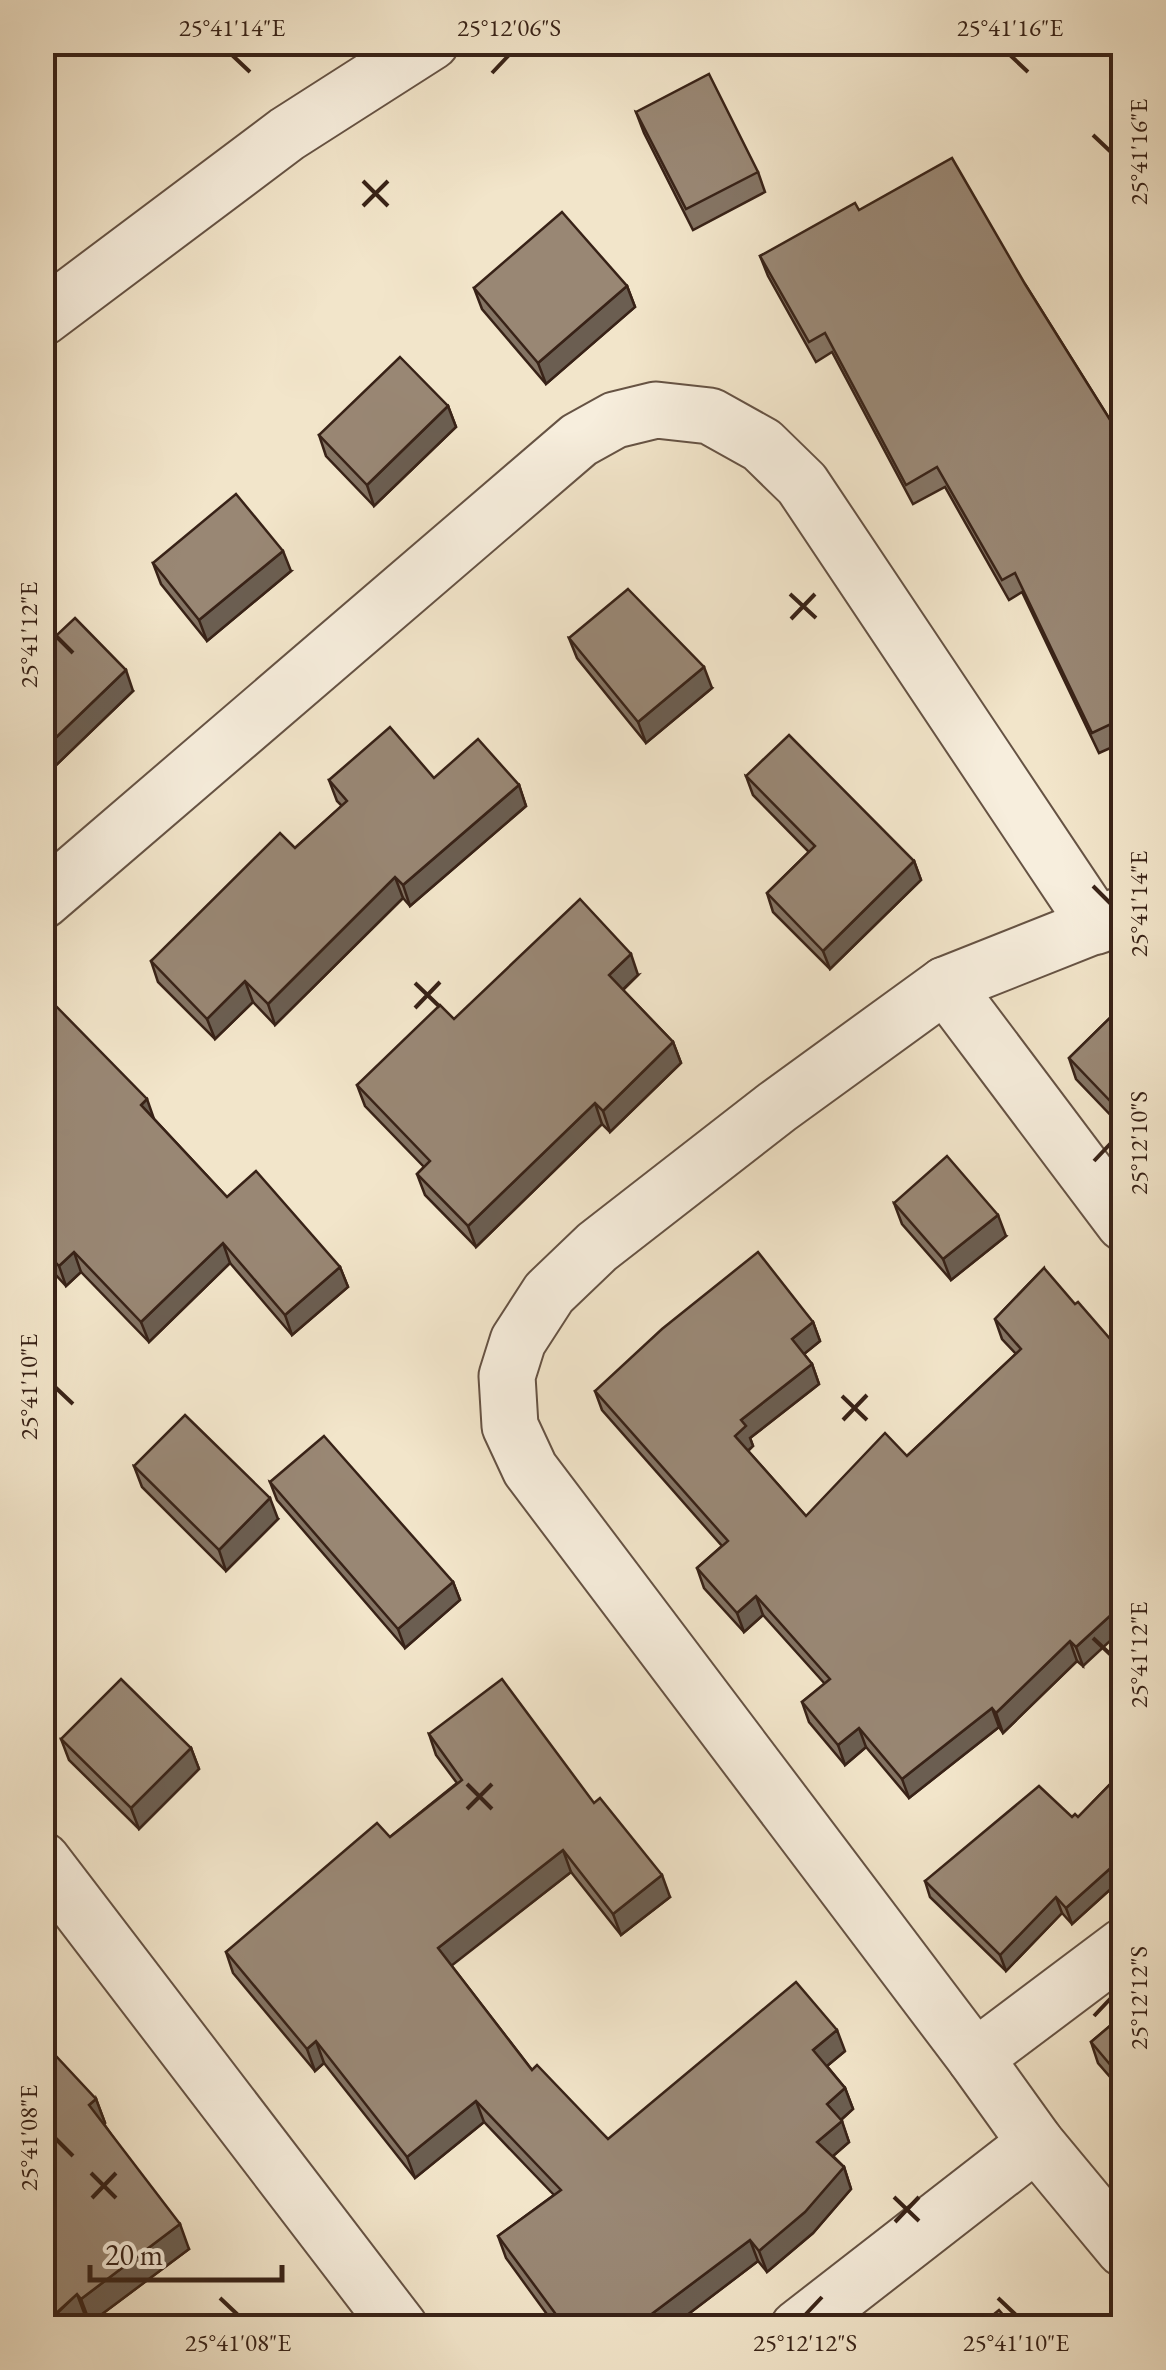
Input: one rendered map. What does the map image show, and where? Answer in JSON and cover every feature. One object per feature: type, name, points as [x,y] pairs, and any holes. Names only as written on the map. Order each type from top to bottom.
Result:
[{"type":"street","points":[[42,318],[287,134],[431,42]]},
{"type":"street","points":[[42,901],[579,440],[615,420],[656,410],[710,416],[762,445],[802,484],[1110,920],[946,985],[778,1106],[598,1247],[549,1294],[518,1341],[507,1376],[510,1426],[530,1469],[1036,2143],[1124,2249]]},
{"type":"street","points":[[946,985],[1124,1224]]},
{"type":"street","points":[[42,1860],[400,2328]]},
{"type":"street","points":[[975,2058],[1124,1946]]},
{"type":"street","points":[[798,2328],[1036,2143]]},
{"type":"building","points":[[1124,42],[1124,60],[1115,43]]},
{"type":"building","points":[[709,74],[758,172],[686,209],[636,112]]},
{"type":"building","points":[[952,158],[1112,423],[1124,415],[1124,718],[1092,733],[1015,573],[1002,580],[937,467],[906,485],[825,333],[809,342],[760,256],[855,203],[859,210]]},
{"type":"building","points":[[562,212],[627,286],[538,363],[474,288]]},
{"type":"building","points":[[400,357],[448,406],[367,485],[319,435]]},
{"type":"building","points":[[236,494],[283,551],[199,620],[153,563]]},
{"type":"building","points":[[628,589],[704,667],[638,722],[569,638]]},
{"type":"building","points":[[75,618],[126,670],[43,750],[42,649]]},
{"type":"building","points":[[390,727],[434,778],[478,739],[519,785],[403,885],[395,877],[268,1004],[245,981],[207,1019],[151,961],[280,833],[295,848],[347,801],[329,780]]},
{"type":"building","points":[[789,735],[914,861],[823,951],[767,893],[815,846],[746,776]]},
{"type":"building","points":[[580,899],[631,954],[609,975],[673,1042],[603,1111],[595,1103],[468,1226],[417,1174],[430,1161],[357,1085],[440,1005],[454,1019]]},
{"type":"building","points":[[1124,990],[1124,1096],[1114,1105],[1069,1058],[1120,1008],[1113,1000]]},
{"type":"building","points":[[51,1001],[147,1099],[141,1105],[227,1197],[256,1171],[340,1267],[285,1315],[223,1243],[141,1322],[74,1252],[59,1266],[42,1248],[42,1010]]},
{"type":"building","points":[[947,1156],[998,1215],[943,1259],[894,1203]]},
{"type":"building","points":[[758,1252],[813,1322],[792,1339],[812,1364],[741,1420],[746,1426],[735,1436],[806,1516],[885,1433],[907,1456],[1021,1349],[995,1319],[1044,1268],[1124,1355],[1124,1603],[1076,1647],[1070,1641],[996,1713],[992,1708],[902,1779],[859,1728],[838,1745],[802,1702],[830,1679],[756,1596],[737,1613],[697,1568],[728,1541],[595,1391],[662,1329]]},
{"type":"building","points":[[185,1415],[270,1498],[219,1550],[134,1466]]},
{"type":"building","points":[[324,1436],[453,1582],[398,1629],[270,1482]]},
{"type":"building","points":[[121,1679],[191,1748],[131,1808],[61,1739]]},
{"type":"building","points":[[502,1679],[594,1803],[600,1798],[662,1875],[613,1914],[563,1850],[438,1948],[532,2070],[537,2065],[608,2139],[796,1982],[837,2030],[813,2050],[845,2088],[827,2104],[842,2121],[817,2142],[844,2167],[805,2212],[759,2251],[750,2240],[633,2328],[566,2328],[498,2236],[561,2190],[476,2101],[407,2157],[316,2041],[307,2049],[226,1952],[377,1823],[390,1837],[462,1780],[429,1734]]},
{"type":"building","points":[[1124,1770],[1124,1856],[1066,1908],[1056,1897],[1000,1955],[925,1881],[1039,1786],[1072,1817],[1078,1817]]},
{"type":"building","points":[[1124,2014],[1124,2081],[1091,2042]]},
{"type":"building","points":[[42,2041],[96,2099],[89,2105],[180,2224],[81,2299],[77,2294],[42,2326]]},
{"type":"building","points":[[999,2310],[1014,2328],[977,2328]]}]
